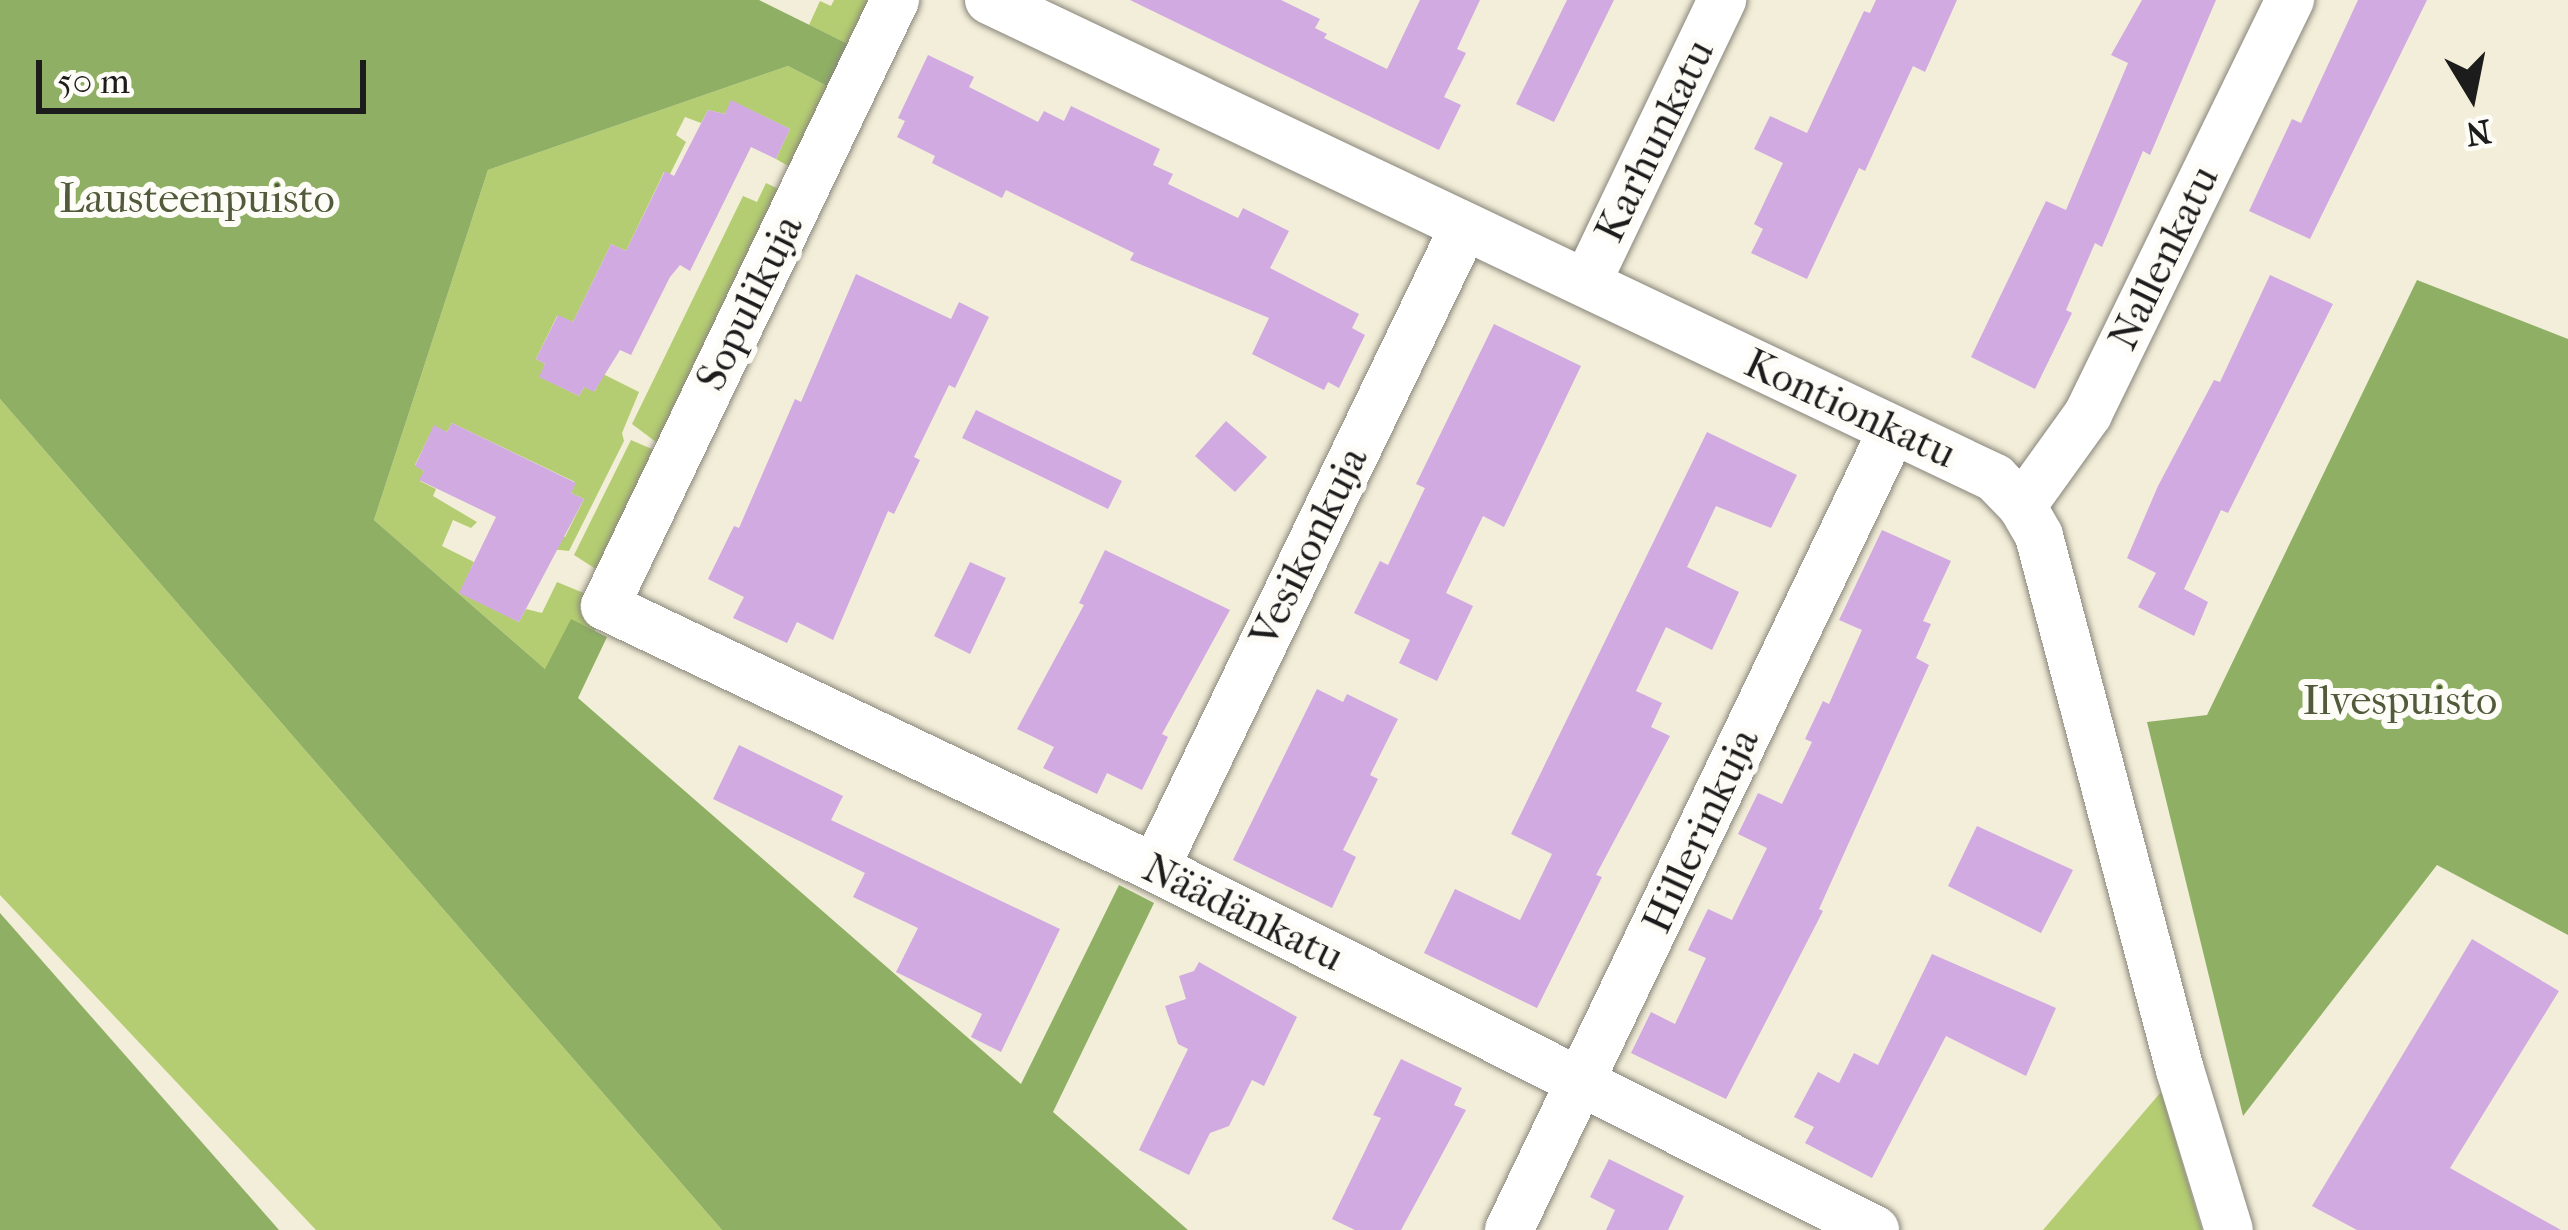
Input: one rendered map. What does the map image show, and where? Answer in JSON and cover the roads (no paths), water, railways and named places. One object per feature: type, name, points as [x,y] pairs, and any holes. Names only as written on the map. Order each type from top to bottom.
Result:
[{"type":"street","name":"Sopulikuja","points":[[605,606],[896,0]]},
{"type":"street","name":"Kontionkatu","points":[[989,0],[1995,478],[2022,506],[2039,536],[2211,1185],[2230,1230]]},
{"type":"street","name":"Karhunkatu","points":[[1587,282],[1722,0]]},
{"type":"street","name":"Nallenkatu","points":[[2022,506],[2088,414],[2290,0]]},
{"type":"street","name":"Vesikonkuja","points":[[1155,868],[1464,226]]},
{"type":"street","name":"Hillerinkuja","points":[[1509,1230],[1892,431]]},
{"type":"street","name":"Näädänkatu","points":[[605,606],[1155,868],[1581,1081],[1729,1161],[1875,1230]]},
{"type":"park label","name":"Lausteenpuisto","points":[[197,199]]},
{"type":"park label","name":"Ilvespuisto","points":[[2400,701]]}]
